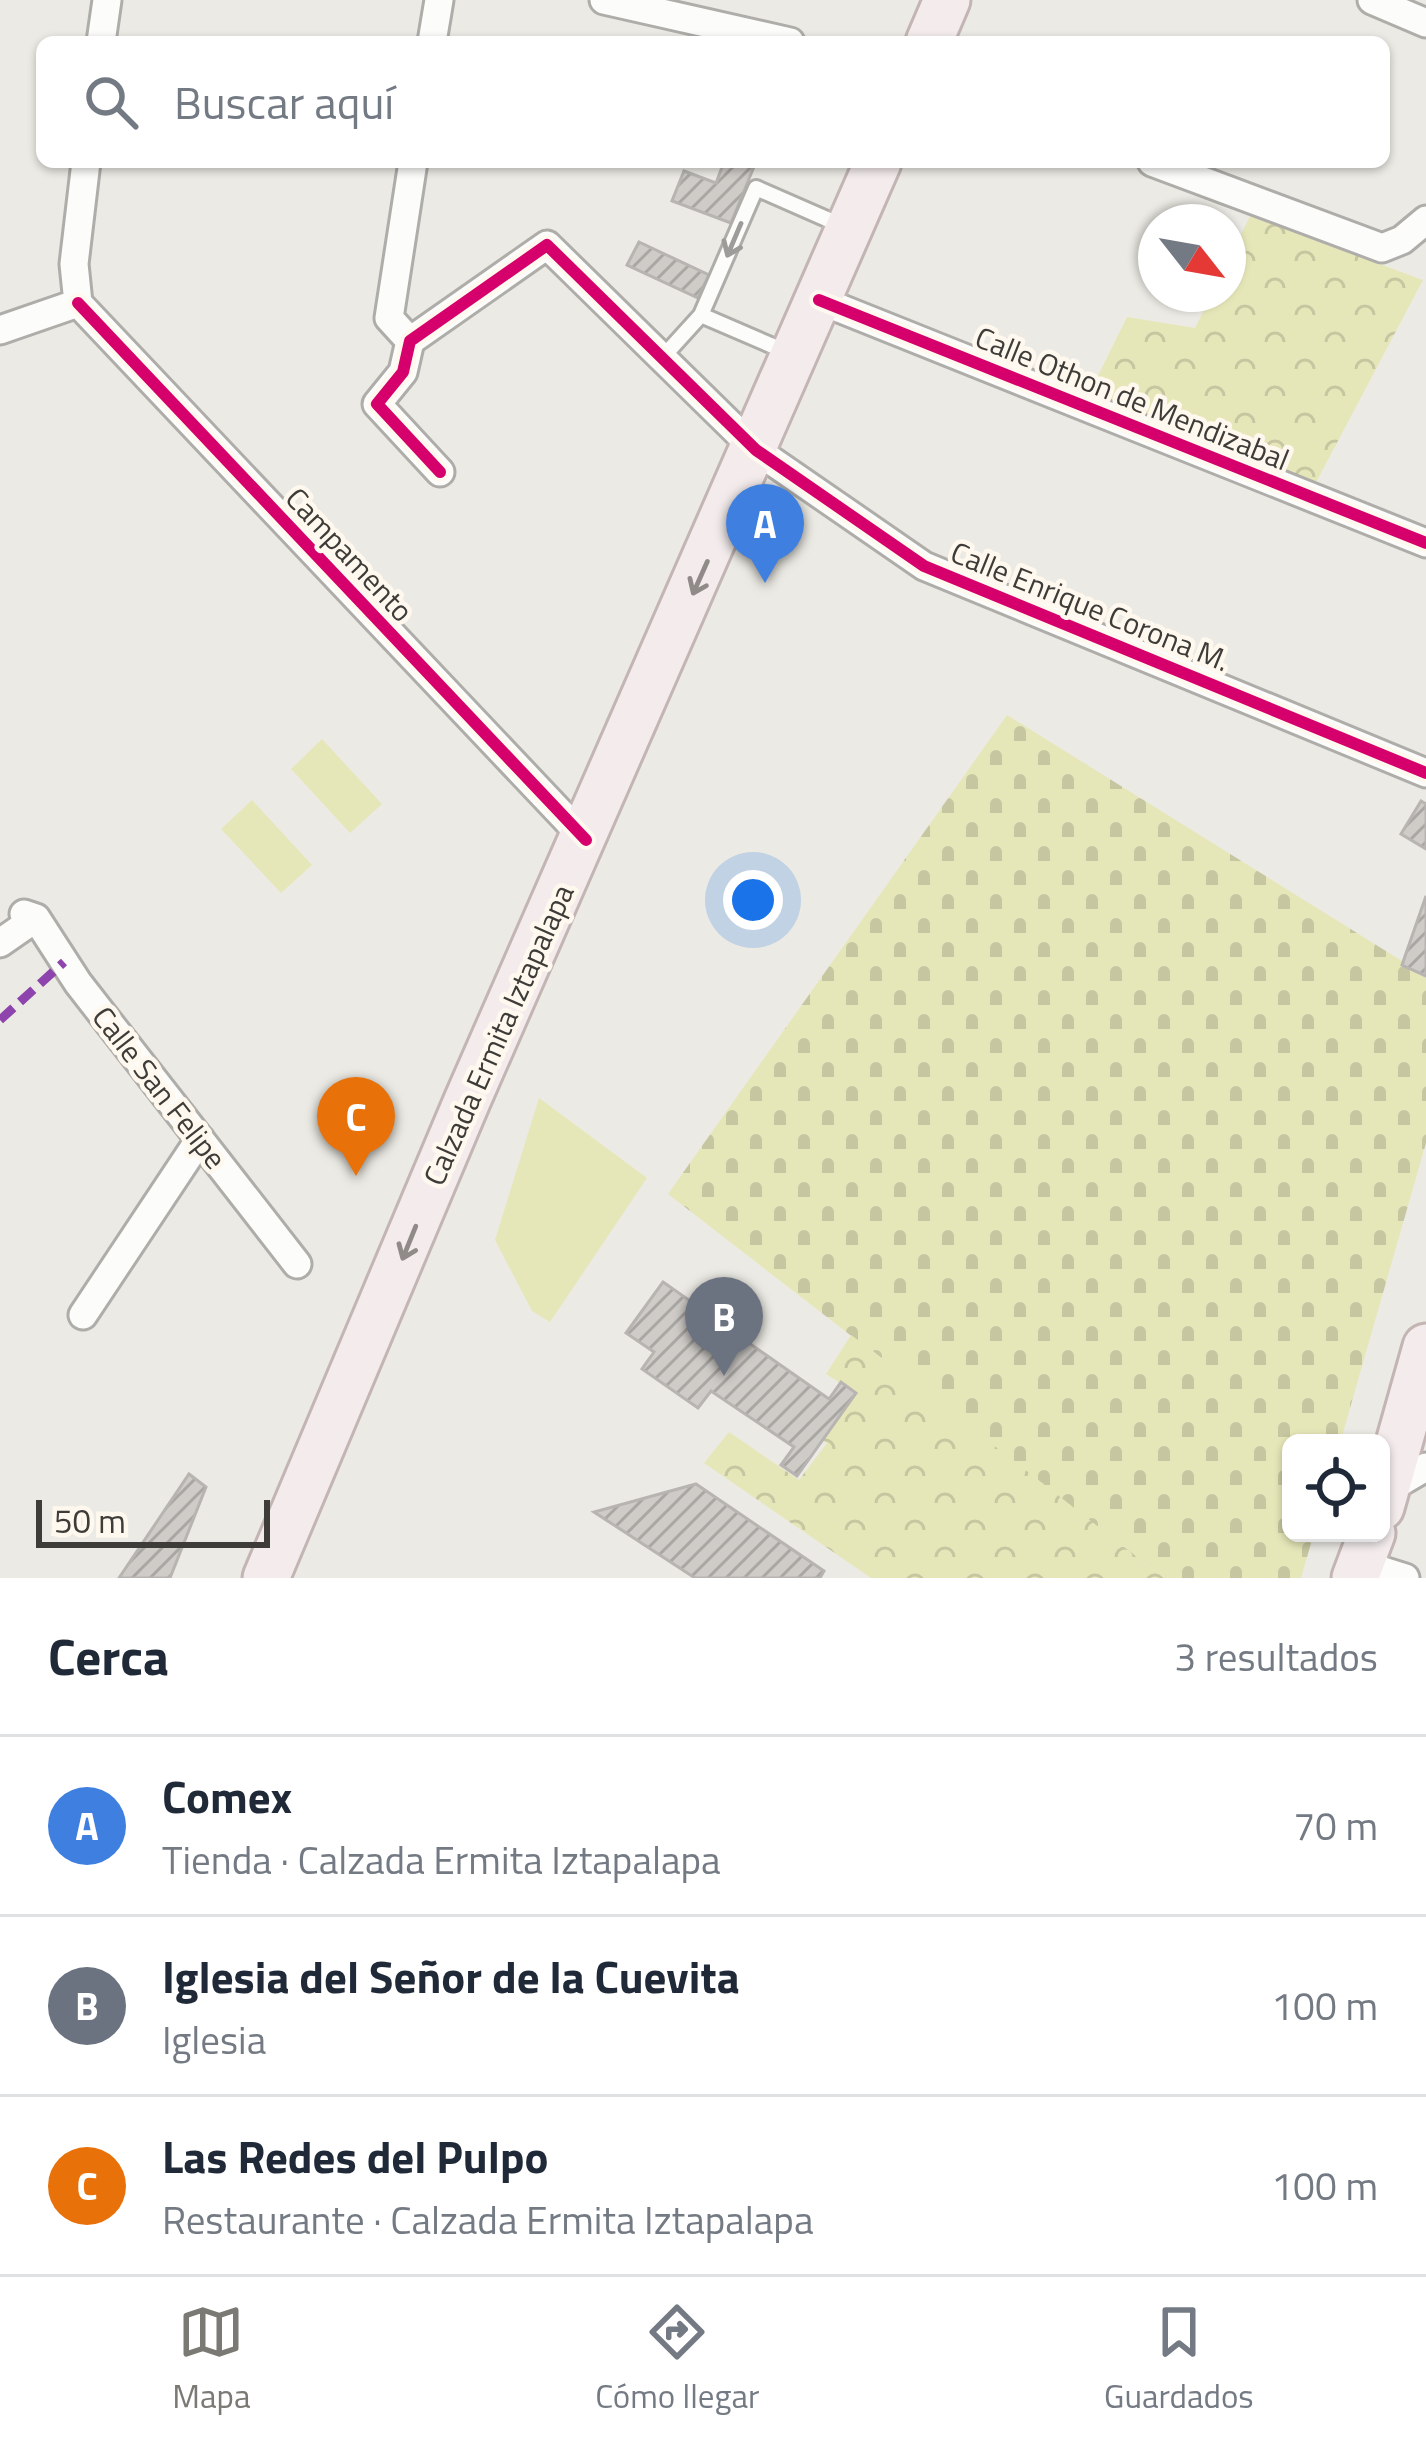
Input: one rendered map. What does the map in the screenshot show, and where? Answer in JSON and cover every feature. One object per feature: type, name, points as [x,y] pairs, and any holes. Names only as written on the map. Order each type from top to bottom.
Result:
[{"type":"main road","points":[[932,36],[947,0]]},
{"type":"main road","name":"Calzada Ermita Iztapalapa","points":[[266,1578],[467,1101],[586,840],[875,168]]},
{"type":"main road","points":[[1398,1488],[1426,1347]]},
{"type":"main road","points":[[1356,1578],[1369,1542]]},
{"type":"street","points":[[102,36],[106,0]]},
{"type":"street","points":[[433,36],[439,0]]},
{"type":"street","points":[[604,0],[763,36]]},
{"type":"street","points":[[1372,0],[1426,23]]},
{"type":"street","points":[[0,330],[78,303],[74,264],[85,168]]},
{"type":"street","points":[[412,168],[389,318],[410,341],[403,372],[376,404],[440,472]]},
{"type":"street","points":[[1167,168],[1382,248],[1402,241],[1426,220]]},
{"type":"street","name":"Calle Enrique Corona M.","points":[[410,341],[547,245],[756,450],[924,566],[1426,772]]},
{"type":"street","name":"Calle Othon de Mendizabal","points":[[819,300],[1426,543]]},
{"type":"street","name":"Campamento","points":[[78,303],[586,840]]},
{"type":"street","name":"Calle San Felipe","points":[[0,943],[30,916],[297,1264]]},
{"type":"street","points":[[83,1316],[200,1139]]},
{"type":"street","points":[[1356,1578],[1373,1568],[1405,1578]]},
{"type":"lane","points":[[662,358],[701,315],[755,188],[850,229]]},
{"type":"lane","points":[[701,315],[796,356]]},
{"type":"green space","points":[[1250,216],[1423,280],[1312,490],[1084,404],[1127,317],[1195,328],[1203,312],[1246,312],[1246,224]]},
{"type":"green space","points":[[1007,715],[1426,976],[1426,1143],[1343,1434],[1282,1434],[1282,1542],[1311,1542],[1301,1578],[1164,1578],[668,1194]]},
{"type":"green space","points":[[322,739],[382,804],[350,833],[291,769]]},
{"type":"green space","points":[[252,800],[312,865],[281,893],[221,829]]},
{"type":"green space","points":[[539,1098],[647,1178],[550,1322],[532,1311],[495,1240]]},
{"type":"green space","points":[[851,1335],[1164,1578],[871,1578],[704,1463],[729,1432],[799,1480],[827,1443],[812,1432],[843,1385],[826,1374]]},
{"type":"building","points":[[722,168],[753,168],[731,223],[672,201],[684,171],[716,183]]},
{"type":"building","points":[[639,242],[709,275],[698,298],[627,265]]},
{"type":"building","points":[[1421,801],[1426,804],[1426,849],[1401,834]]},
{"type":"building","points":[[1426,896],[1426,976],[1402,965]]},
{"type":"building","points":[[663,1282],[693,1303],[705,1286],[758,1324],[746,1341],[829,1399],[841,1382],[856,1393],[797,1476],[781,1465],[794,1447],[711,1391],[698,1408],[642,1369],[654,1352],[626,1333]]},
{"type":"building","points":[[189,1474],[206,1487],[170,1578],[119,1578]]},
{"type":"building","points":[[696,1484],[824,1571],[820,1578],[695,1578],[594,1512]]},
{"type":"marked path","points":[[0,1020],[64,962]]},
{"type":"cycle path","points":[[440,472],[377,404],[403,372],[410,341],[547,245],[756,450],[924,566],[1426,773]]},
{"type":"cycle path","points":[[819,300],[1426,543]]},
{"type":"cycle path","points":[[78,303],[586,840]]},
{"type":"place","name":"Comex","points":[[765,583]]},
{"type":"place","name":"Las Redes del Pulpo","points":[[356,1176]]},
{"type":"place","name":"Iglesia del Señor de la Cuevita","points":[[724,1376]]}]
